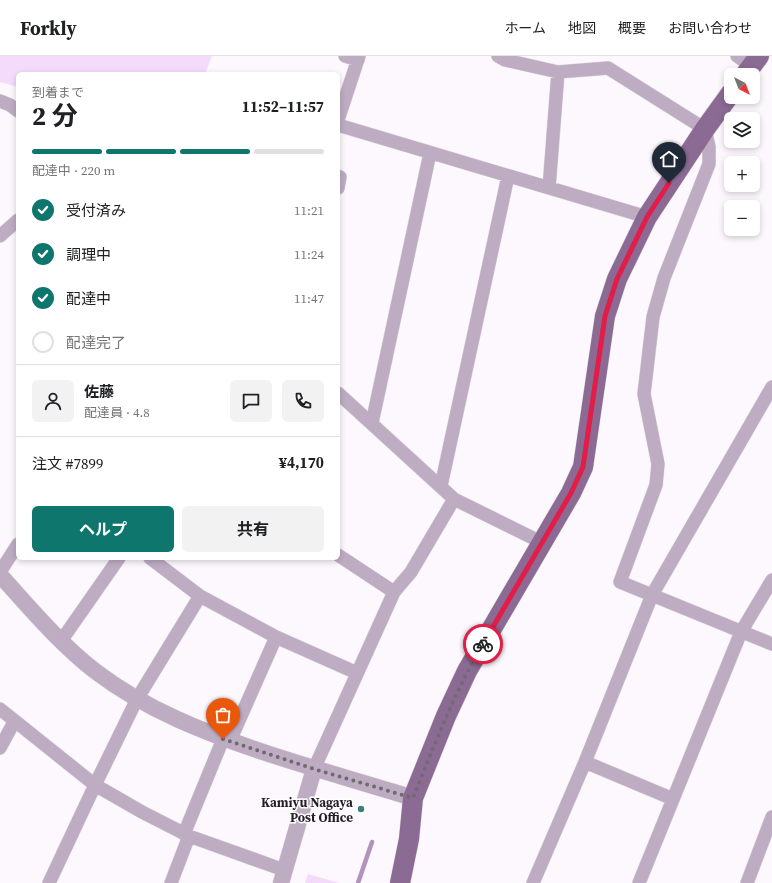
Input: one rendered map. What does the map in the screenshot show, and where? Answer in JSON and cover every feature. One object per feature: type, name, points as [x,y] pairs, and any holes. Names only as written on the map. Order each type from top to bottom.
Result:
[{"type":"main road","points":[[400,883],[409,839],[413,798],[446,716],[467,671],[571,493],[583,467],[605,316],[617,279],[647,217],[705,129],[724,103]]},
{"type":"street","points":[[498,56],[505,60],[558,72],[608,68],[705,129],[710,147],[709,164],[664,278],[653,317],[644,394],[658,464],[656,485],[620,582],[772,644]]},
{"type":"street","points":[[340,112],[354,57]]},
{"type":"street","points":[[549,188],[558,72]]},
{"type":"street","points":[[0,101],[16,110]]},
{"type":"street","points":[[340,126],[647,217]]},
{"type":"street","points":[[372,423],[430,153]]},
{"type":"street","points":[[440,486],[508,176]]},
{"type":"street","points":[[0,236],[16,222]]},
{"type":"street","points":[[533,883],[585,762],[652,595],[772,387]]},
{"type":"street","points":[[340,395],[454,499],[543,542]]},
{"type":"street","points":[[0,709],[14,722],[95,786],[187,835],[283,877],[314,769],[357,673],[394,592],[411,572],[454,499]]},
{"type":"street","points":[[16,547],[0,573],[61,641],[95,671],[137,699],[175,719],[227,740],[314,769],[413,798]]},
{"type":"street","points":[[340,556],[394,592]]},
{"type":"street","points":[[61,641],[118,560]]},
{"type":"street","points":[[153,560],[200,596],[276,637],[357,673]]},
{"type":"street","points":[[640,883],[741,632],[772,580]]},
{"type":"street","points":[[49,883],[137,699],[200,596]]},
{"type":"street","points":[[171,883],[187,835],[227,740],[276,637]]},
{"type":"street","points":[[0,748],[14,722]]},
{"type":"street","points":[[585,762],[674,799]]},
{"type":"street","points":[[747,883],[772,817]]},
{"type":"shaded area","points":[[0,56],[212,56],[206,72],[16,72],[16,86],[0,82]]},
{"type":"shaded area","points":[[308,874],[339,883],[305,883]]},
{"type":"waterway","points":[[358,883],[372,842]]},
{"type":"way so far","points":[[223,739],[314,769],[413,798],[446,716],[467,671],[483,644]]},
{"type":"place","name":"Kamiyu Nagaya Post Office","points":[[361,809]]},
{"type":"route","points":[[483,644],[571,493],[583,467],[605,316],[617,279],[647,217],[669,183]]}]
